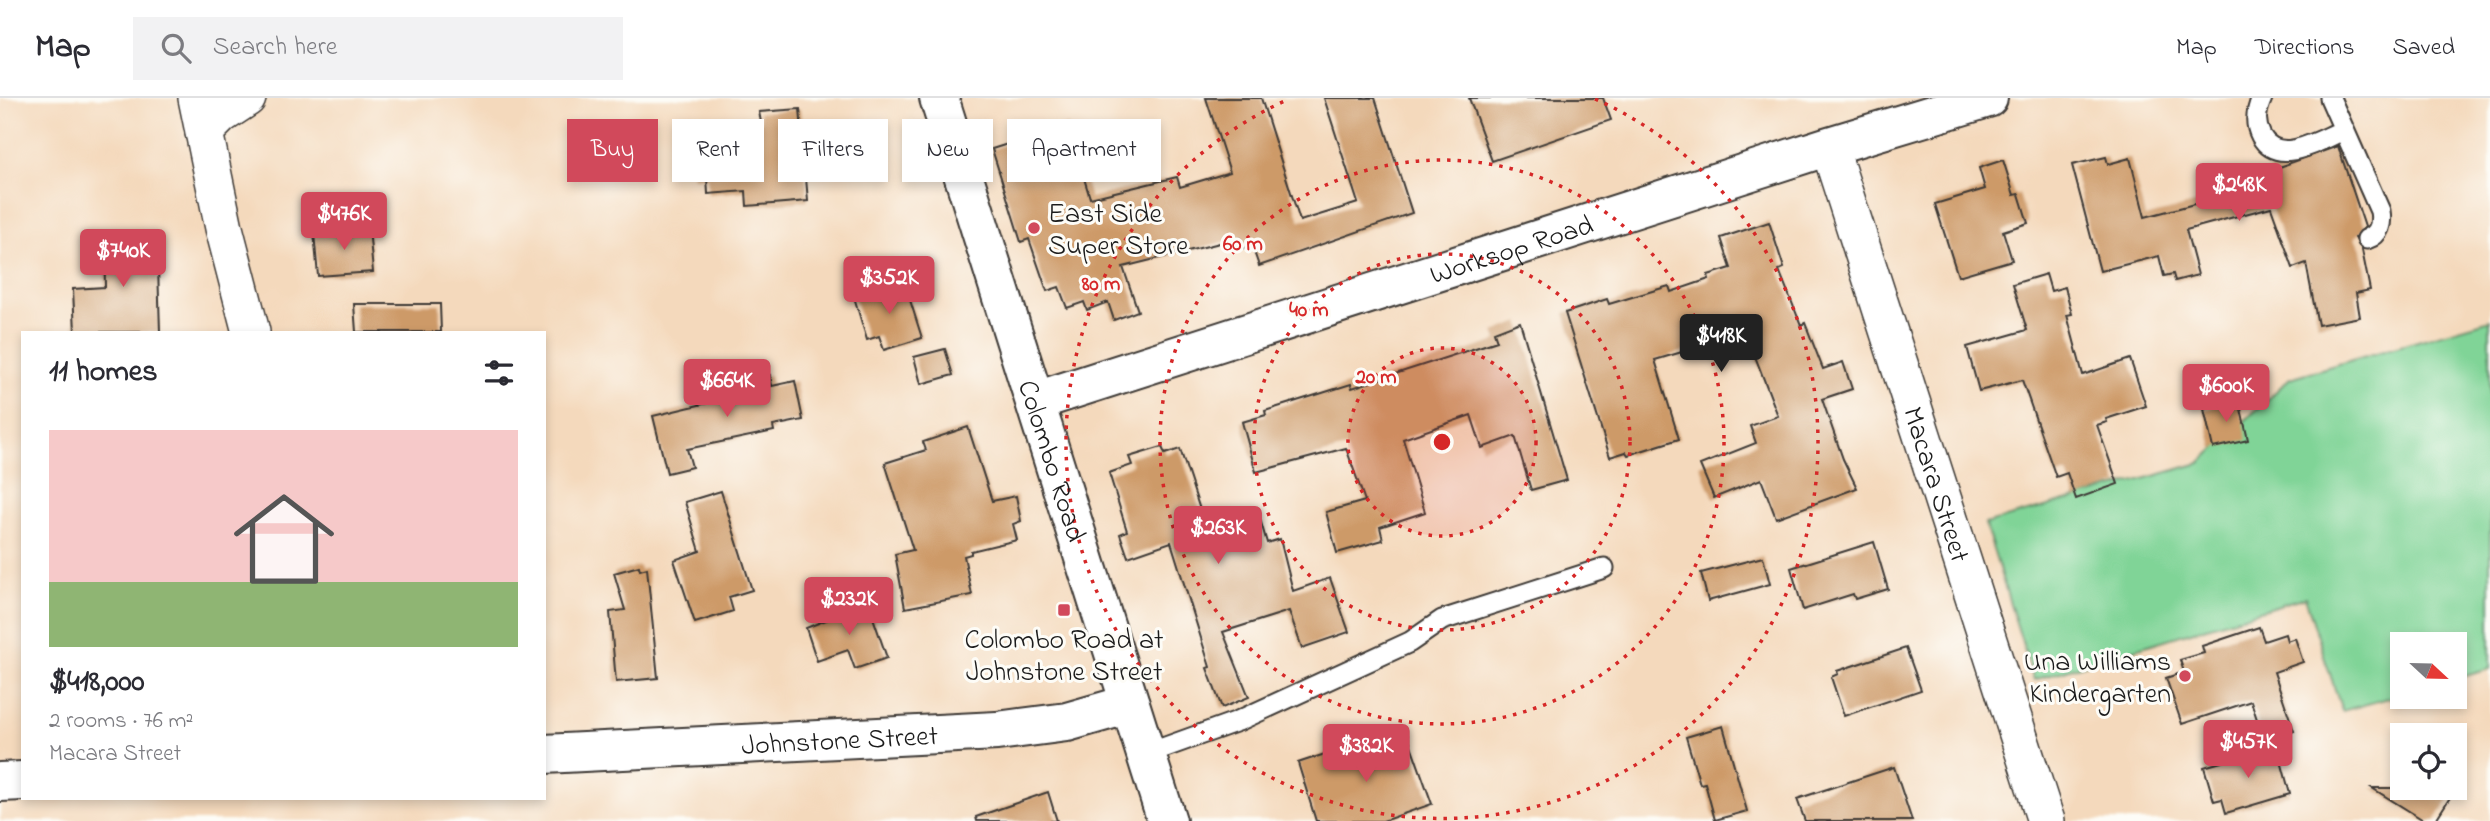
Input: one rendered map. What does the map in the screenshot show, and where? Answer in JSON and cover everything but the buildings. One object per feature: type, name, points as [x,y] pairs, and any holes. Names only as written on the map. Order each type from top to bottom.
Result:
[{"type":"street","points":[[247,98],[221,115],[200,115],[251,331]]},
{"type":"street","name":"Colombo Road","points":[[939,98],[1167,821]]},
{"type":"street","name":"Worksop Road","points":[[1036,401],[1979,99]]},
{"type":"street","name":"Macara Street","points":[[1829,146],[2046,821]]},
{"type":"street","name":"Johnstone Street","points":[[546,754],[997,731],[1067,722],[1130,704]]},
{"type":"street","points":[[0,782],[21,781]]},
{"type":"lane","points":[[2262,98],[2255,123],[2264,141],[2273,148],[2296,150],[2342,131]]},
{"type":"lane","points":[[2330,98],[2342,131],[2380,211],[2379,230],[2374,237],[2367,239]]},
{"type":"lane","points":[[1146,754],[1238,721],[1409,642],[1442,620],[1604,568]]},
{"type":"green space","points":[[2490,320],[2490,669],[2468,675],[2468,632],[2390,632],[2390,698],[2342,711],[2305,597],[2034,680],[1985,524],[2200,463],[2290,378]]},
{"type":"place","name":"East Side Super Store","points":[[1034,228]]},
{"type":"place","name":"Colombo Road at Johnstone Street","points":[[1064,610]]},
{"type":"place","name":"Una Williams Kindergarten","points":[[2185,676]]}]
